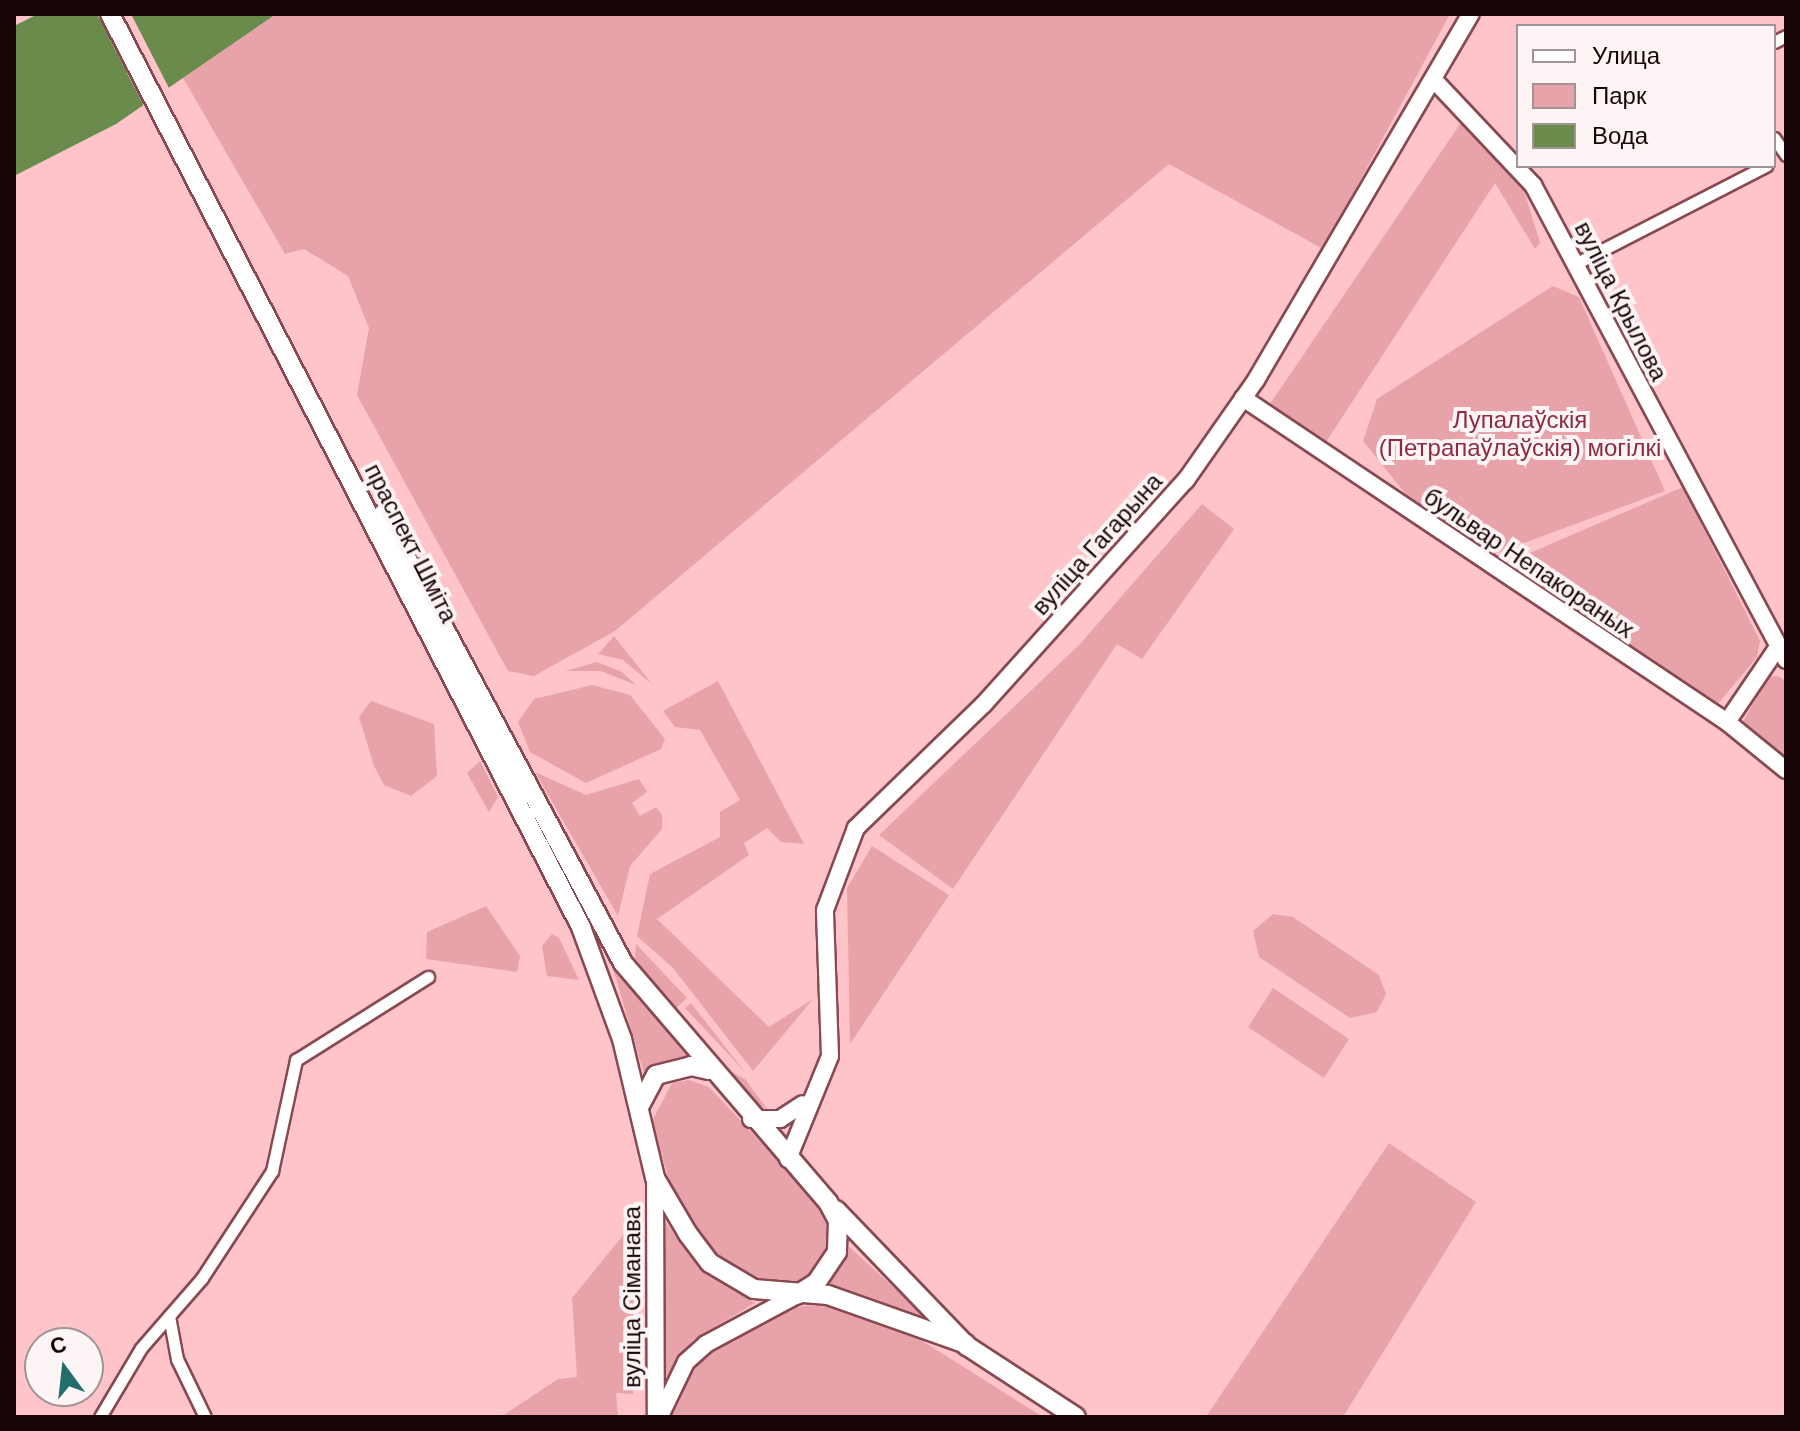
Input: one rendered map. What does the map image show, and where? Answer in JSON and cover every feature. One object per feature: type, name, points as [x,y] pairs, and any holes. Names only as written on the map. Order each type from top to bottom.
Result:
[{"type":"main road","name":"праспект Шміта","points":[[110,14],[586,903],[709,1070],[828,1202]]},
{"type":"main road","name":"праспект Шміта","points":[[123,14],[581,927],[639,1107],[655,1178]]},
{"type":"main road","name":"вуліца Гагарына","points":[[788,1159],[830,1056],[825,910],[856,828],[1084,595],[1186,480],[1243,398],[1435,81],[1471,14]]},
{"type":"main road","name":"вуліца Крылова","points":[[1435,81],[1516,167]]},
{"type":"main road","name":"вуліца Крылова","points":[[1517,168],[1533,185],[1783,652]]},
{"type":"main road","name":"бульвар Непакораных","points":[[1243,398],[1727,722],[1786,770]]},
{"type":"main road","points":[[1727,722],[1783,652]]},
{"type":"main road","points":[[639,1107],[656,1075],[691,1066],[709,1070]]},
{"type":"main road","points":[[751,1119],[790,1115],[811,1098]]},
{"type":"main road","points":[[655,1178],[720,1271],[754,1289],[855,1303],[966,1344]]},
{"type":"main road","name":"вуліца Сіманава","points":[[655,1178],[657,1417]]},
{"type":"main road","points":[[797,1295],[816,1283],[837,1252],[838,1221],[828,1202]]},
{"type":"main road","points":[[828,1202],[966,1344],[1076,1417]]},
{"type":"main road","name":"вуліца Сіманава","points":[[657,1417],[686,1362],[706,1344],[797,1295]]},
{"type":"street","points":[[1575,264],[1762,168]]},
{"type":"street","points":[[100,1417],[272,1171],[296,1060],[428,977]]},
{"type":"street","points":[[169,1316],[177,1359],[205,1417]]},
{"type":"green space","points":[[276,14],[1450,14],[1323,249],[1169,164],[615,631],[534,676],[508,671],[357,395],[369,328],[348,276],[304,249],[285,254],[183,78]]},
{"type":"green space","points":[[1462,121],[1523,187],[1540,243],[1535,249],[1495,183],[1326,442],[1270,404]]},
{"type":"green space","name":"Лупалаўскія (Петрапаўлаўскія) могілкі","points":[[1553,286],[1579,297],[1665,491],[1489,556],[1413,503],[1363,441],[1377,399]]},
{"type":"green space","points":[[1683,487],[1760,641],[1757,657],[1717,705],[1534,577],[1529,582],[1502,565]]},
{"type":"green space","points":[[1202,504],[1234,529],[1142,659],[1117,644],[953,889],[879,835],[1080,644]]},
{"type":"green space","points":[[614,636],[652,684],[623,660],[598,654]]},
{"type":"green space","points":[[597,662],[622,672],[636,685],[601,671],[565,671]]},
{"type":"green space","points":[[1778,676],[1786,681],[1786,763],[1741,725],[1768,677]]},
{"type":"green space","points":[[718,681],[804,844],[781,842],[767,828],[744,843],[749,855],[657,919],[769,1027],[813,999],[753,1071],[673,968],[637,936],[650,874],[720,837],[720,812],[740,800],[700,730],[675,727],[663,711]]},
{"type":"green space","points":[[592,685],[630,695],[665,739],[661,749],[586,783],[530,752],[518,722],[534,699]]},
{"type":"green space","points":[[371,701],[434,724],[437,776],[411,796],[384,785],[374,766],[359,717]]},
{"type":"green space","points":[[480,761],[498,797],[489,812],[467,773]]},
{"type":"green space","points":[[535,772],[586,795],[639,779],[647,792],[632,803],[640,816],[656,807],[662,815],[662,829],[630,866],[618,916]]},
{"type":"green space","points":[[872,846],[949,895],[850,1044],[847,888]]},
{"type":"green space","points":[[486,906],[520,956],[517,972],[426,959],[427,932]]},
{"type":"green space","points":[[1273,914],[1293,917],[1379,975],[1386,994],[1377,1012],[1350,1018],[1259,957],[1253,931]]},
{"type":"green space","points":[[552,934],[559,938],[579,980],[547,976],[542,946]]},
{"type":"green space","points":[[636,944],[687,998],[673,1011],[635,958]]},
{"type":"green space","points":[[615,961],[689,1059],[646,1081],[612,965]]},
{"type":"green space","points":[[1273,988],[1349,1039],[1324,1078],[1248,1027]]},
{"type":"green space","points":[[691,1003],[745,1072],[685,1008]]},
{"type":"green space","points":[[730,1071],[745,1079],[768,1110],[743,1094]]},
{"type":"green space","points":[[689,1080],[709,1087],[825,1210],[832,1224],[827,1260],[802,1286],[761,1286],[732,1270],[700,1238],[671,1187],[652,1121],[672,1083]]},
{"type":"green space","points":[[1389,1143],[1476,1202],[1343,1417],[1206,1417]]},
{"type":"green space","points":[[661,1216],[697,1266],[755,1303],[693,1340],[661,1385]]},
{"type":"green space","points":[[634,1222],[633,1394],[616,1393],[618,1417],[501,1417],[558,1379],[577,1377],[572,1298]]},
{"type":"green space","points":[[846,1244],[943,1332],[826,1290]]},
{"type":"green space","points":[[814,1305],[848,1307],[897,1325],[1043,1417],[670,1417],[692,1364],[710,1349],[788,1308]]},
{"type":"water","points":[[38,14],[276,14],[116,124],[14,176],[14,26]]},
{"type":"pier","points":[[97,14],[131,14],[171,92],[146,110]]}]
